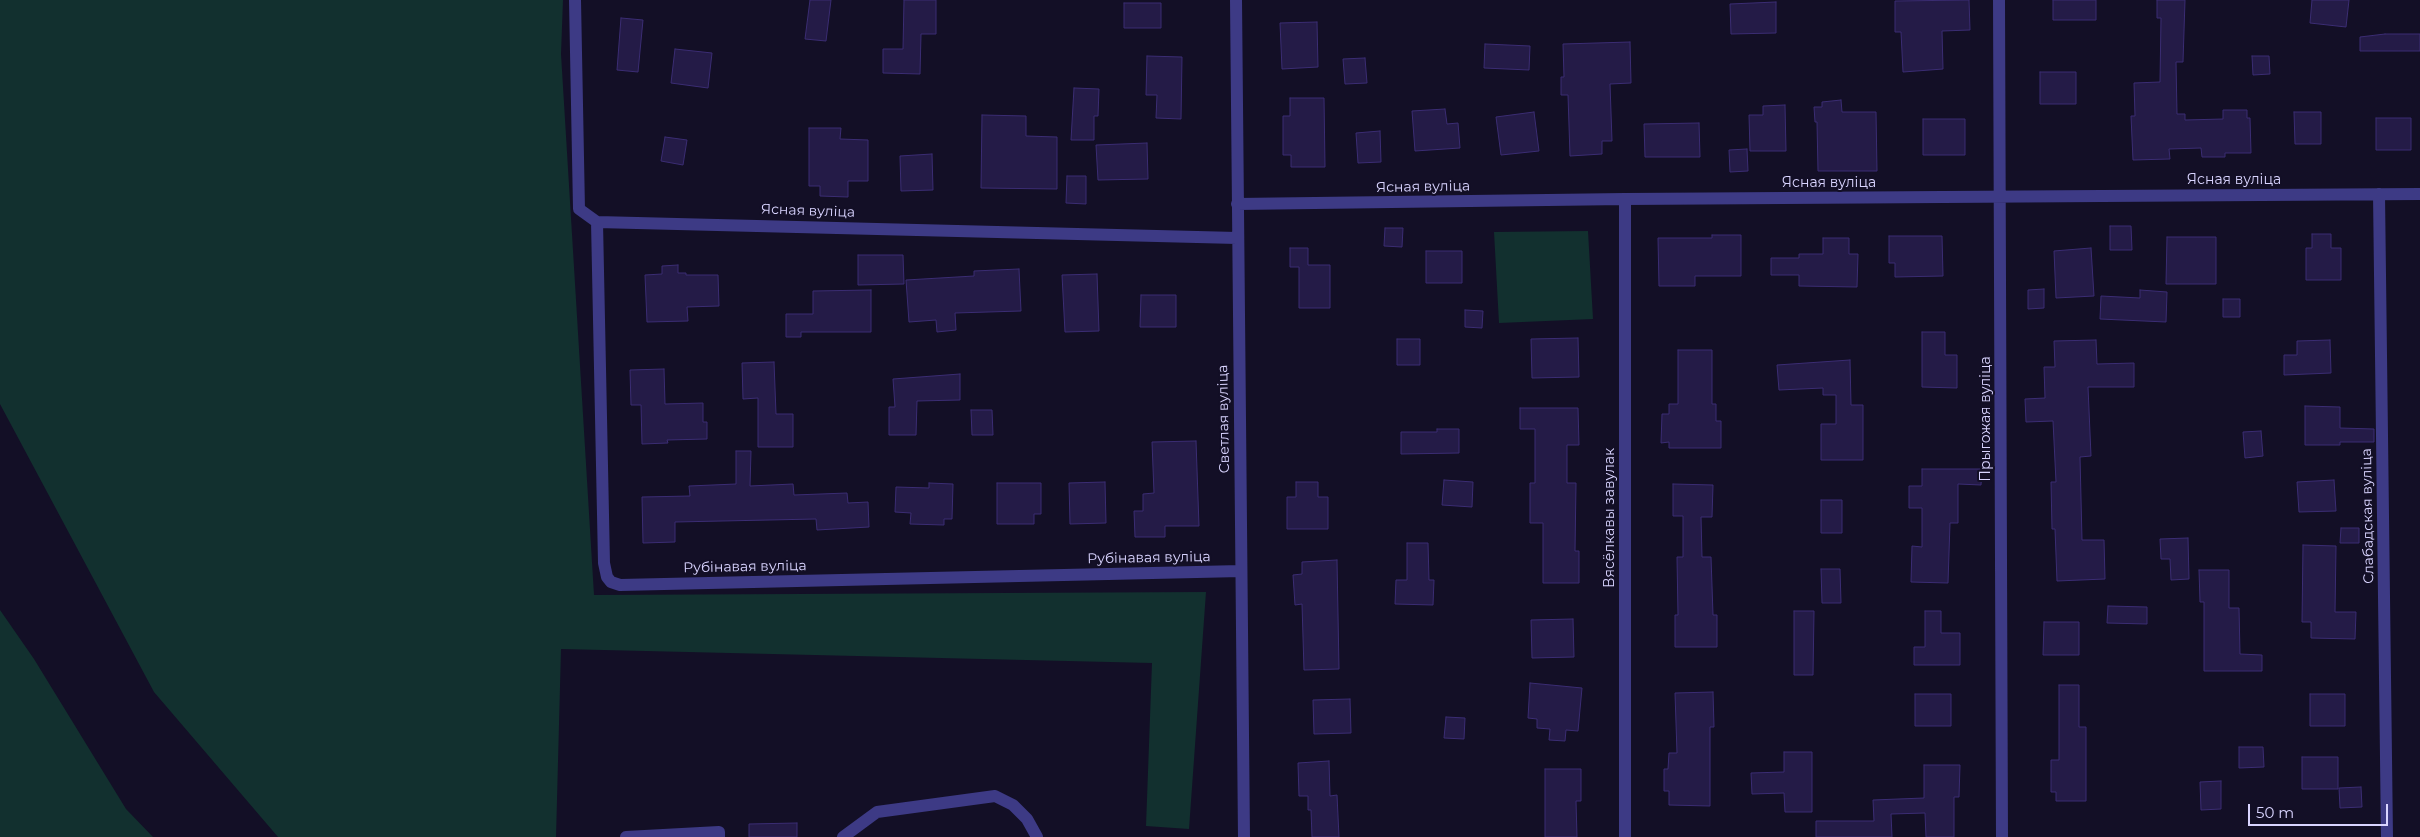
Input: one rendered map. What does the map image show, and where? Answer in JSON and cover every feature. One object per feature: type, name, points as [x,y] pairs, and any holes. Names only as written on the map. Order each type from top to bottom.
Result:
[{"type":"street","name":"Светлая вуліца","points":[[1236,0],[1244,837]]},
{"type":"street","name":"Прыгожая вуліца","points":[[1999,0],[2002,837]]},
{"type":"street","points":[[575,6],[579,210],[597,222]]},
{"type":"street","name":"Слабадская вуліца","points":[[2379,194],[2386,837]]},
{"type":"street","name":"Ясная вуліца","points":[[1237,204],[1625,199],[2420,194]]},
{"type":"street","name":"Вясёлкавы завулак","points":[[1625,199],[1625,837]]},
{"type":"street","name":"Ясная вуліца","points":[[597,222],[1237,238]]},
{"type":"street","name":"Рубінавая вуліца","points":[[597,222],[604,563],[607,577],[611,582],[620,585],[630,585],[1241,571]]},
{"type":"street","points":[[843,837],[878,812],[995,796],[1013,805],[1027,819],[1037,837]]},
{"type":"street","points":[[626,837],[719,832],[719,837]]},
{"type":"green space","points":[[0,0],[563,0],[561,54],[594,595],[1206,592],[1189,829],[1146,826],[1152,663],[561,649],[556,837],[278,837],[154,692],[0,404]]},
{"type":"green space","points":[[1588,231],[1593,319],[1499,323],[1494,232]]},
{"type":"green space","points":[[0,610],[34,659],[126,809],[153,837],[0,837]]},
{"type":"building","points":[[810,0],[831,0],[826,41],[805,39]]},
{"type":"building","points":[[904,0],[936,0],[936,34],[921,34],[920,74],[883,73],[883,49],[903,49]]},
{"type":"building","points":[[1969,0],[1970,30],[1942,31],[1943,69],[1903,72],[1901,32],[1895,32],[1895,1]]},
{"type":"building","points":[[2053,0],[2096,0],[2096,20],[2053,20]]},
{"type":"building","points":[[2157,0],[2185,0],[2183,62],[2176,62],[2177,114],[2185,114],[2185,120],[2223,119],[2223,110],[2247,110],[2247,118],[2250,118],[2251,153],[2225,153],[2225,157],[2202,157],[2201,148],[2169,149],[2170,159],[2133,160],[2131,116],[2135,116],[2134,83],[2160,82],[2161,18],[2157,18]]},
{"type":"building","points":[[2312,0],[2349,0],[2346,27],[2310,23]]},
{"type":"building","points":[[1776,2],[1776,33],[1731,34],[1730,4]]},
{"type":"building","points":[[1124,3],[1161,3],[1161,28],[1124,28]]},
{"type":"building","points":[[621,18],[643,20],[638,72],[617,70]]},
{"type":"building","points":[[1317,22],[1318,67],[1282,69],[1280,23]]},
{"type":"building","points":[[2385,34],[2420,34],[2420,51],[2360,51],[2360,37]]},
{"type":"building","points":[[1630,42],[1631,83],[1610,84],[1612,141],[1602,141],[1602,154],[1570,156],[1568,95],[1561,95],[1561,77],[1564,77],[1563,44]]},
{"type":"building","points":[[1485,44],[1530,46],[1529,70],[1484,68]]},
{"type":"building","points":[[675,49],[712,53],[708,88],[671,83]]},
{"type":"building","points":[[1147,56],[1182,57],[1181,119],[1156,118],[1157,95],[1146,95]]},
{"type":"building","points":[[2252,56],[2269,56],[2270,74],[2253,75]]},
{"type":"building","points":[[1365,58],[1367,83],[1345,84],[1343,59]]},
{"type":"building","points":[[2040,72],[2076,72],[2076,104],[2040,104]]},
{"type":"building","points":[[1074,88],[1099,89],[1098,116],[1094,116],[1094,140],[1071,140]]},
{"type":"building","points":[[1290,98],[1324,98],[1325,167],[1291,167],[1291,155],[1283,155],[1283,116],[1290,116]]},
{"type":"building","points":[[1841,100],[1842,112],[1876,112],[1877,171],[1818,171],[1817,122],[1815,122],[1814,107],[1822,107],[1822,102]]},
{"type":"building","points":[[1785,105],[1786,151],[1750,151],[1749,115],[1763,115],[1763,106]]},
{"type":"building","points":[[1445,109],[1447,124],[1458,123],[1460,148],[1415,151],[1412,111]]},
{"type":"building","points":[[1534,112],[1539,151],[1501,155],[1496,117]]},
{"type":"building","points":[[2294,112],[2321,112],[2321,144],[2295,144]]},
{"type":"building","points":[[982,115],[1026,116],[1026,136],[1057,137],[1057,189],[981,188]]},
{"type":"building","points":[[2376,118],[2411,118],[2411,150],[2376,150]]},
{"type":"building","points":[[1923,119],[1965,119],[1965,155],[1923,155]]},
{"type":"building","points":[[1699,123],[1700,157],[1645,157],[1644,124]]},
{"type":"building","points":[[809,128],[841,128],[840,139],[868,140],[868,181],[848,181],[848,197],[820,196],[820,186],[809,186]]},
{"type":"building","points":[[1380,131],[1381,162],[1358,163],[1356,133]]},
{"type":"building","points":[[665,137],[687,140],[683,165],[661,161]]},
{"type":"building","points":[[1147,143],[1148,179],[1098,180],[1096,145]]},
{"type":"building","points":[[1747,149],[1748,171],[1730,172],[1729,150]]},
{"type":"building","points":[[932,154],[933,190],[901,191],[900,156]]},
{"type":"building","points":[[1067,176],[1086,176],[1086,204],[1066,203]]},
{"type":"building","points":[[2110,226],[2131,226],[2132,250],[2110,250]]},
{"type":"building","points":[[1385,228],[1403,228],[1402,247],[1384,246]]},
{"type":"building","points":[[2312,234],[2331,234],[2331,248],[2341,248],[2341,280],[2306,280],[2306,248],[2312,248]]},
{"type":"building","points":[[1712,235],[1741,235],[1741,276],[1695,276],[1695,286],[1659,286],[1658,238],[1712,238]]},
{"type":"building","points":[[1889,236],[1942,236],[1943,276],[1895,277],[1895,263],[1889,263]]},
{"type":"building","points":[[2167,237],[2216,237],[2216,284],[2166,284]]},
{"type":"building","points":[[1823,238],[1849,238],[1849,254],[1858,254],[1857,287],[1799,286],[1799,275],[1771,275],[1771,258],[1799,258],[1799,254],[1823,254]]},
{"type":"building","points":[[1290,248],[1308,248],[1308,265],[1330,265],[1330,308],[1299,308],[1299,267],[1290,267]]},
{"type":"building","points":[[2091,248],[2094,296],[2056,298],[2054,251]]},
{"type":"building","points":[[1426,251],[1462,251],[1462,283],[1426,283]]},
{"type":"building","points":[[858,255],[903,255],[904,284],[858,285]]},
{"type":"building","points":[[678,265],[678,273],[686,273],[686,275],[718,275],[719,306],[687,307],[688,321],[647,322],[645,275],[662,274],[662,266]]},
{"type":"building","points":[[1019,269],[1021,311],[955,313],[956,330],[937,332],[936,320],[909,322],[906,280],[974,276],[974,271]]},
{"type":"building","points":[[1097,274],[1099,331],[1065,332],[1062,275]]},
{"type":"building","points":[[2044,289],[2044,308],[2028,309],[2028,290]]},
{"type":"building","points":[[871,290],[871,332],[801,332],[801,337],[786,337],[786,314],[813,314],[813,291]]},
{"type":"building","points":[[2140,290],[2167,292],[2166,322],[2100,319],[2101,296],[2140,298]]},
{"type":"building","points":[[1141,295],[1176,295],[1176,327],[1140,327]]},
{"type":"building","points":[[2223,299],[2240,299],[2240,317],[2223,317]]},
{"type":"building","points":[[1465,310],[1483,311],[1482,328],[1465,327]]},
{"type":"building","points":[[1922,332],[1945,332],[1945,355],[1957,355],[1957,388],[1922,387]]},
{"type":"building","points":[[1578,338],[1579,377],[1532,378],[1531,339]]},
{"type":"building","points":[[1397,339],[1420,339],[1420,365],[1397,365]]},
{"type":"building","points":[[2096,340],[2097,364],[2134,363],[2134,387],[2088,387],[2091,456],[2080,457],[2082,540],[2104,540],[2105,579],[2057,581],[2055,529],[2052,529],[2051,482],[2056,482],[2053,421],[2026,422],[2025,399],[2045,398],[2044,367],[2055,367],[2054,341]]},
{"type":"building","points":[[2330,340],[2331,373],[2284,375],[2284,355],[2297,355],[2297,341]]},
{"type":"building","points":[[1678,350],[1712,350],[1712,404],[1716,404],[1716,421],[1721,421],[1721,448],[1669,448],[1669,442],[1661,443],[1662,414],[1669,414],[1669,404],[1678,404]]},
{"type":"building","points":[[1850,360],[1851,405],[1863,405],[1863,460],[1821,460],[1821,424],[1836,424],[1836,395],[1823,395],[1823,388],[1779,390],[1777,365]]},
{"type":"building","points":[[774,362],[776,414],[793,414],[793,447],[758,447],[758,398],[743,399],[742,363]]},
{"type":"building","points":[[664,369],[665,404],[703,403],[703,422],[707,422],[707,439],[667,440],[668,443],[642,444],[641,405],[631,405],[630,370]]},
{"type":"building","points":[[960,374],[960,400],[917,401],[916,435],[889,435],[889,407],[895,407],[893,379]]},
{"type":"building","points":[[2305,406],[2340,407],[2340,428],[2374,429],[2374,442],[2340,442],[2340,445],[2305,445]]},
{"type":"building","points":[[1520,408],[1578,408],[1579,445],[1567,445],[1567,483],[1576,483],[1575,551],[1579,551],[1579,583],[1543,583],[1543,523],[1530,523],[1530,483],[1535,483],[1535,429],[1520,429]]},
{"type":"building","points":[[971,410],[992,410],[993,435],[972,435]]},
{"type":"building","points":[[1437,429],[1459,429],[1459,453],[1401,454],[1401,432],[1437,432]]},
{"type":"building","points":[[2261,431],[2263,456],[2245,458],[2243,432]]},
{"type":"building","points":[[1196,441],[1199,526],[1165,526],[1165,537],[1135,537],[1134,511],[1143,511],[1143,494],[1154,493],[1152,442]]},
{"type":"building","points":[[736,451],[751,451],[750,486],[793,484],[794,495],[847,493],[848,503],[868,502],[869,527],[817,530],[816,519],[675,522],[675,542],[643,543],[642,497],[690,496],[689,486],[736,484]]},
{"type":"building","points":[[1922,469],[1982,469],[1981,485],[1958,484],[1958,523],[1950,523],[1948,583],[1911,582],[1912,546],[1922,547],[1922,508],[1909,508],[1909,486],[1922,486]]},
{"type":"building","points":[[1444,480],[1473,482],[1472,507],[1442,505]]},
{"type":"building","points":[[2334,480],[2336,511],[2299,512],[2297,482]]},
{"type":"building","points":[[1105,482],[1106,523],[1070,524],[1069,483]]},
{"type":"building","points":[[1296,482],[1318,482],[1318,497],[1328,497],[1328,529],[1287,529],[1287,497],[1296,497]]},
{"type":"building","points":[[929,483],[953,484],[952,519],[944,519],[944,525],[910,524],[911,513],[895,512],[896,487],[929,488]]},
{"type":"building","points":[[997,483],[1041,483],[1041,514],[1034,514],[1034,524],[997,524]]},
{"type":"building","points":[[1673,484],[1713,485],[1712,517],[1701,517],[1702,557],[1711,557],[1713,615],[1717,615],[1717,647],[1675,647],[1675,615],[1678,615],[1677,557],[1683,557],[1683,516],[1673,516]]},
{"type":"building","points":[[1821,500],[1842,500],[1842,533],[1821,533]]},
{"type":"building","points":[[2341,528],[2359,528],[2359,543],[2340,543]]},
{"type":"building","points":[[2188,538],[2189,579],[2171,580],[2170,559],[2161,559],[2160,539]]},
{"type":"building","points":[[1407,543],[1428,543],[1429,580],[1434,580],[1433,605],[1395,604],[1396,580],[1407,580]]},
{"type":"building","points":[[2303,545],[2336,546],[2335,612],[2356,612],[2355,639],[2311,638],[2311,622],[2302,622]]},
{"type":"building","points":[[1337,560],[1339,669],[1304,670],[1302,604],[1295,605],[1293,575],[1302,574],[1302,562]]},
{"type":"building","points":[[1821,569],[1840,569],[1841,603],[1822,603]]},
{"type":"building","points":[[2199,570],[2229,570],[2229,608],[2239,608],[2240,654],[2262,655],[2262,671],[2204,671],[2204,602],[2200,602]]},
{"type":"building","points":[[2108,606],[2147,607],[2147,624],[2107,623]]},
{"type":"building","points":[[1794,611],[1814,611],[1813,675],[1794,675]]},
{"type":"building","points":[[1925,611],[1941,611],[1941,633],[1960,633],[1960,665],[1914,665],[1914,647],[1925,647]]},
{"type":"building","points":[[1573,619],[1574,657],[1532,658],[1531,620]]},
{"type":"building","points":[[2044,622],[2079,622],[2079,655],[2043,655]]},
{"type":"building","points":[[1530,683],[1582,688],[1578,731],[1566,730],[1565,741],[1549,740],[1550,729],[1537,728],[1537,719],[1528,718]]},
{"type":"building","points":[[2059,685],[2079,685],[2079,727],[2086,727],[2086,801],[2056,801],[2056,792],[2051,792],[2051,760],[2059,760]]},
{"type":"building","points":[[1713,692],[1714,727],[1710,727],[1710,806],[1669,805],[1669,791],[1664,791],[1664,769],[1668,769],[1669,753],[1677,753],[1675,693]]},
{"type":"building","points":[[1915,694],[1951,694],[1951,726],[1915,726]]},
{"type":"building","points":[[2310,694],[2345,694],[2345,726],[2310,726]]},
{"type":"building","points":[[1350,699],[1351,733],[1314,734],[1313,700]]},
{"type":"building","points":[[1446,717],[1465,718],[1464,739],[1444,738]]},
{"type":"building","points":[[2239,747],[2263,747],[2264,767],[2239,768]]},
{"type":"building","points":[[1784,752],[1812,752],[1812,812],[1785,812],[1784,793],[1752,794],[1751,773],[1784,772]]},
{"type":"building","points":[[2302,757],[2338,757],[2338,789],[2302,789]]},
{"type":"building","points":[[1329,761],[1330,796],[1337,795],[1339,837],[1312,837],[1311,810],[1308,810],[1308,796],[1299,796],[1298,763]]},
{"type":"building","points":[[1924,765],[1960,765],[1959,797],[1954,797],[1954,837],[1926,837],[1925,813],[1891,814],[1892,837],[1816,837],[1816,821],[1874,821],[1873,800],[1924,798]]},
{"type":"building","points":[[1545,769],[1581,769],[1581,801],[1576,801],[1577,837],[1545,837]]},
{"type":"building","points":[[2221,781],[2221,809],[2201,810],[2200,782]]},
{"type":"building","points":[[2361,787],[2362,807],[2340,808],[2339,788]]},
{"type":"building","points":[[797,823],[797,837],[749,837],[749,824]]}]
